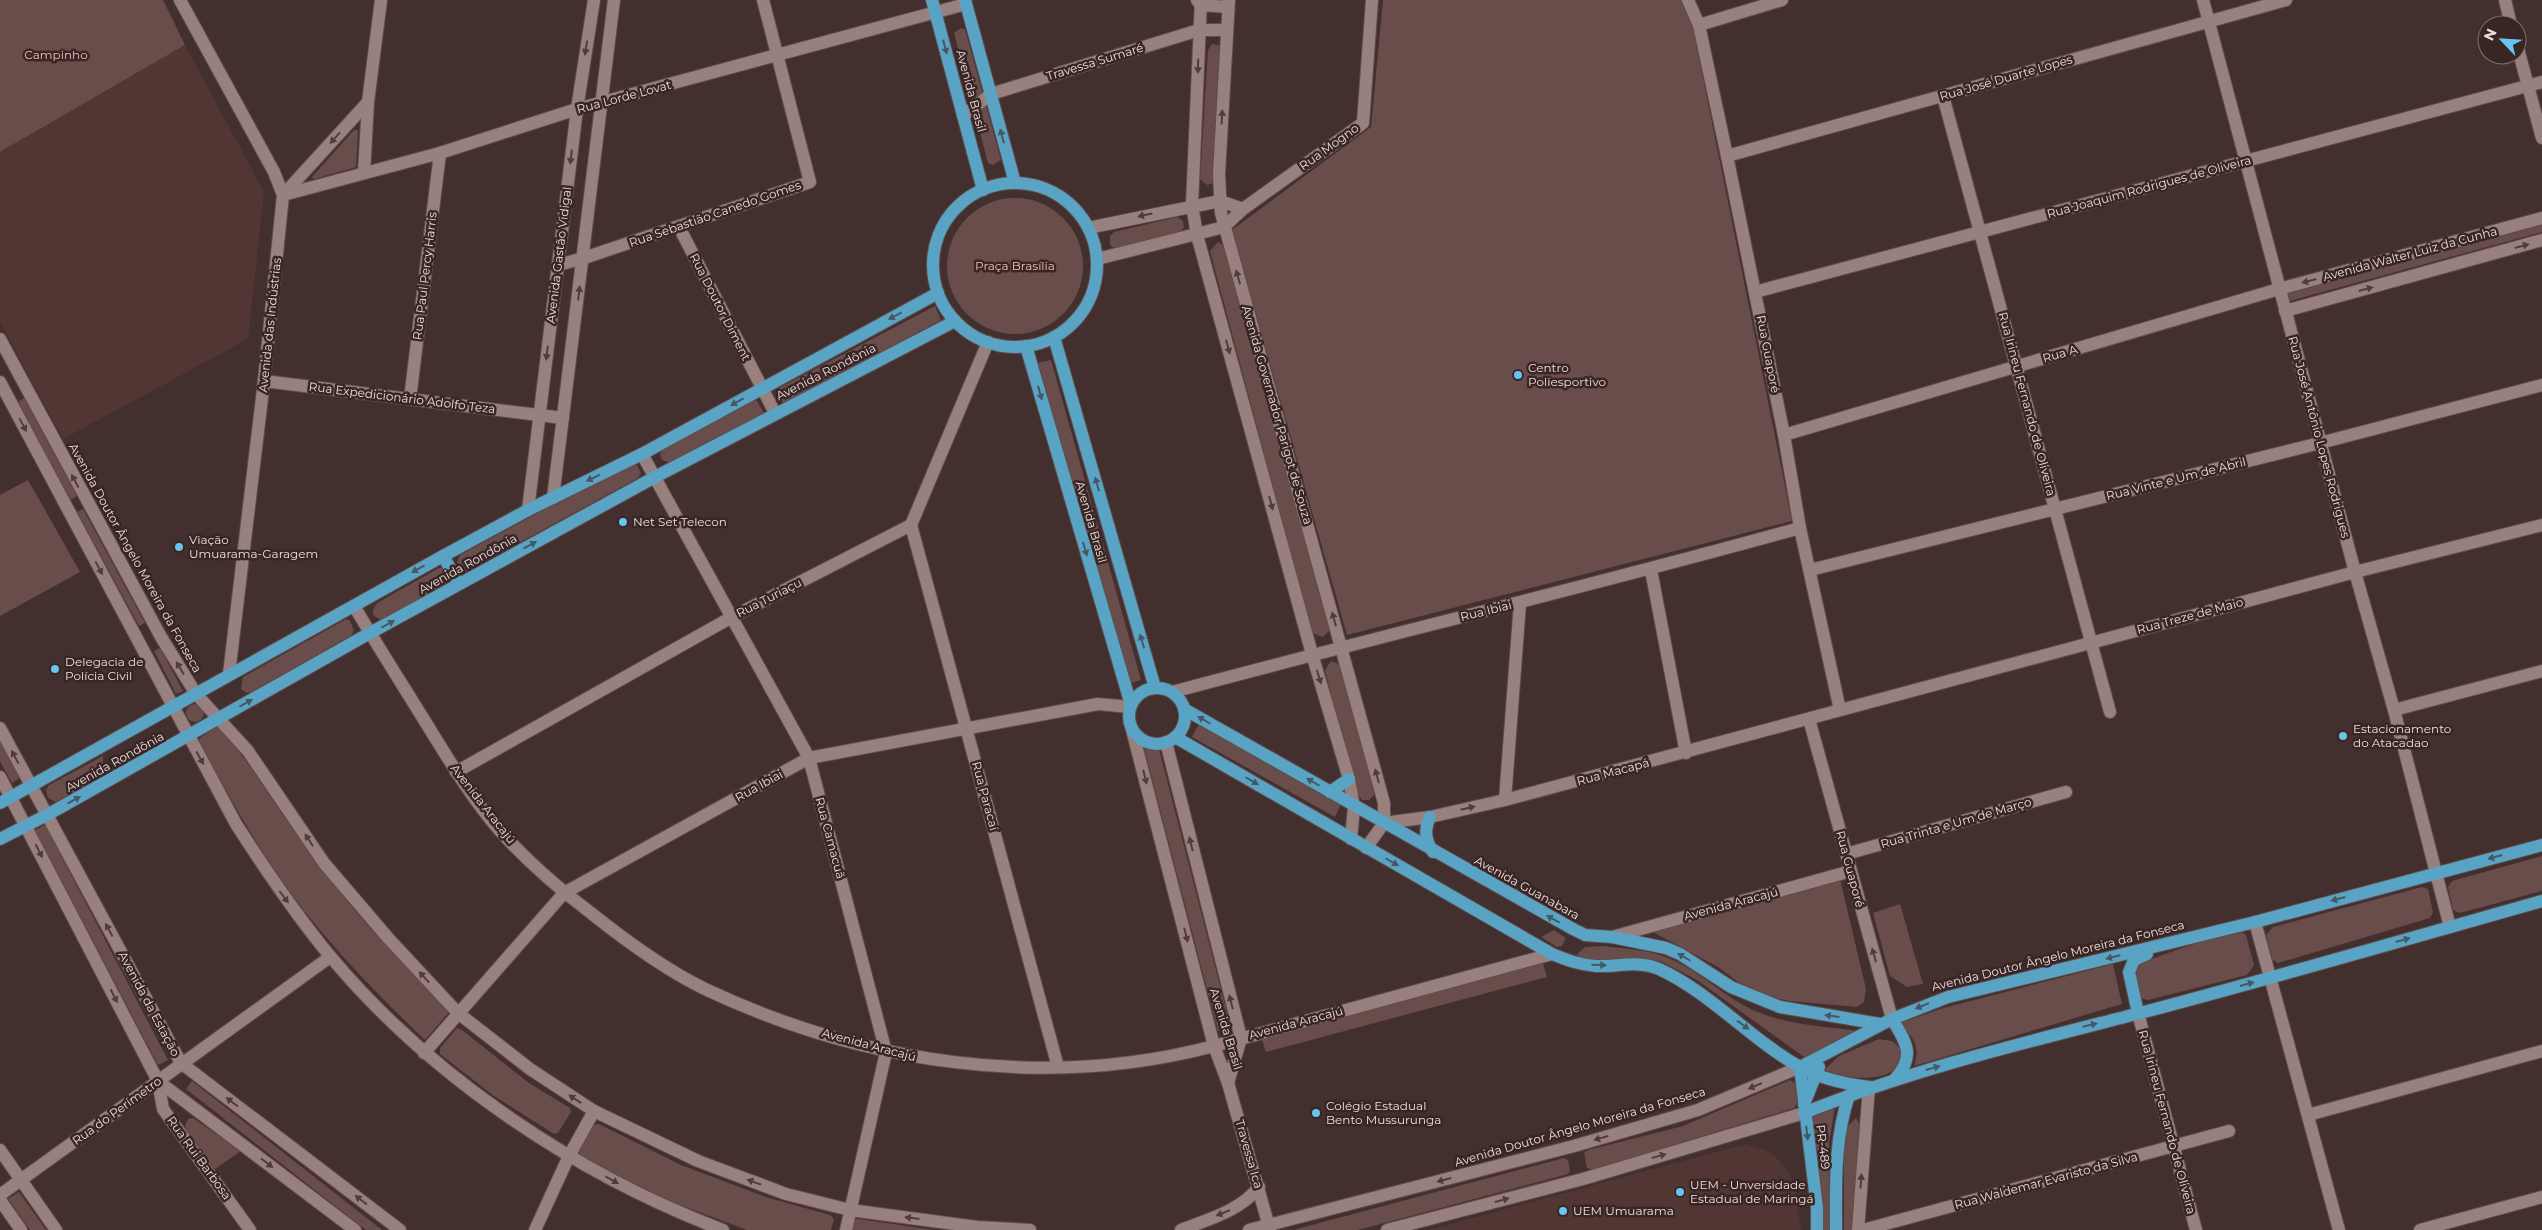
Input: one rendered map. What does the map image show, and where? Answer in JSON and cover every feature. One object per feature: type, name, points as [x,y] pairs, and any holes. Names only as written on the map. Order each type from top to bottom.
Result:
[{"type":"main road","name":"Avenida Brasil","points":[[965,2],[1014,183]]},
{"type":"main road","name":"Avenida Brasil","points":[[934,6],[983,190]]},
{"type":"main road","points":[[1014,183],[1050,190],[1065,200],[1078,212],[1088,228],[1097,259],[1095,282],[1087,304],[1073,322],[1054,337],[1026,346],[1007,347],[988,342],[970,334],[955,321],[938,293],[934,273],[934,252],[940,232],[965,200],[983,190],[1014,183]]},
{"type":"main road","name":"Avenida Rondônia","points":[[5,800],[443,556],[528,510],[642,454],[938,293]]},
{"type":"main road","name":"Avenida Rondônia","points":[[0,839],[47,815],[370,633],[655,477],[955,321]]},
{"type":"main road","name":"Avenida Brasil","points":[[1054,337],[1155,688]]},
{"type":"main road","name":"Avenida Brasil","points":[[1026,346],[1130,706]]},
{"type":"main road","points":[[443,556],[459,584]]},
{"type":"main road","points":[[1155,688],[1172,692],[1179,699],[1184,709],[1181,729],[1171,740],[1154,744],[1141,740],[1132,730],[1129,723],[1130,706],[1136,696],[1145,690],[1155,688]]},
{"type":"main road","name":"Avenida Guanabara","points":[[1184,709],[1433,852],[1585,935],[1612,937],[1666,948],[1680,954],[1731,987],[1756,999],[1780,1007],[1886,1022]]},
{"type":"main road","points":[[1171,740],[1351,839],[1552,954],[1574,963],[1586,965],[1634,963],[1660,970],[1721,1009],[1800,1067],[1848,1084],[1869,1087]]},
{"type":"main road","points":[[1330,792],[1349,779]]},
{"type":"main road","points":[[1430,817],[1426,835],[1428,845],[1433,852]]},
{"type":"main road","name":"Avenida Doutor Ângelo Moreira da Fonseca","points":[[1800,1067],[1886,1022],[1948,997],[2255,922],[2542,845]]},
{"type":"main road","name":"PR-489","points":[[1804,1109],[1895,1079],[2055,1033],[2270,978],[2542,901]]},
{"type":"main road","points":[[2138,1013],[2130,981],[2130,968],[2138,956],[2160,950],[2163,944]]},
{"type":"main road","points":[[1886,1022],[1903,1037],[1908,1053],[1903,1070],[1895,1079]]},
{"type":"main road","points":[[1804,1109],[1816,1074],[1828,1052]]},
{"type":"main road","name":"PR-489","points":[[1800,1067],[1817,1208],[1817,1230]]},
{"type":"main road","name":"PR-489","points":[[1836,1230],[1836,1151],[1841,1118],[1849,1095]]},
{"type":"street","name":"Avenida das Indústrias","points":[[180,0],[274,172],[284,195],[229,674]]},
{"type":"street","points":[[364,173],[368,102],[381,0]]},
{"type":"street","name":"Avenida Gastão Vidigal","points":[[528,510],[577,109],[594,0]]},
{"type":"street","name":"Avenida Gastão Vidigal","points":[[553,498],[584,258],[614,0]]},
{"type":"street","name":"Rua Sebastião Canedo Gomes","points":[[558,264],[584,258],[810,182],[762,0]]},
{"type":"street","name":"Rua Mogno","points":[[1224,227],[1243,209],[1363,123],[1372,0]]},
{"type":"street","name":"Rua Guaporé","points":[[1688,0],[1699,25],[1784,435],[1800,528],[1840,710]]},
{"type":"street","points":[[1699,25],[1782,0]]},
{"type":"street","name":"Rua José Antônio Lopes Rodrigues","points":[[2204,0],[2354,572],[2394,710],[2450,927]]},
{"type":"street","name":"Rua José Duarte Lopes","points":[[1727,156],[2286,0]]},
{"type":"street","points":[[2505,0],[2509,15]]},
{"type":"street","name":"Rua Lorde Lovat","points":[[284,195],[440,153],[577,109],[776,57],[934,6],[965,2]]},
{"type":"street","points":[[1229,4],[1200,2],[1192,205],[1197,234],[1312,654],[1349,779],[1354,807],[1351,839]]},
{"type":"street","name":"Avenida Governador Parigot de Souza","points":[[1229,4],[1220,201],[1224,227],[1342,646],[1384,803],[1384,824]]},
{"type":"street","name":"Travessa Sumaré","points":[[991,94],[1199,30],[1227,30]]},
{"type":"street","points":[[2522,65],[2542,138]]},
{"type":"street","name":"Rua Joaquim Rodrigues de Oliveira","points":[[1755,292],[2542,82]]},
{"type":"street","points":[[963,116],[991,94]]},
{"type":"street","name":"Rua Irineu Fernando de Oliveira","points":[[1943,96],[2110,712]]},
{"type":"street","points":[[284,195],[368,102]]},
{"type":"street","name":"Rua Paul Percy Harris","points":[[410,399],[440,153]]},
{"type":"street","points":[[1088,228],[1192,205],[1220,201],[1243,209]]},
{"type":"street","name":"Avenida Walter Luiz da Cunha","points":[[2279,289],[2542,218]]},
{"type":"street","name":"Rua Doutor Diment","points":[[679,227],[775,413]]},
{"type":"street","points":[[1097,259],[1224,227]]},
{"type":"street","name":"Avenida Walter Luiz da Cunha","points":[[2285,311],[2542,240]]},
{"type":"street","name":"Rua A","points":[[1784,435],[2279,289]]},
{"type":"street","name":"Avenida Doutor Ângelo Moreira da Fonseca","points":[[0,340],[161,637],[196,694],[248,751],[324,863],[389,940],[458,1013],[530,1069],[594,1111],[698,1161],[786,1194],[850,1210],[978,1227],[1030,1230]]},
{"type":"street","points":[[911,524],[988,342]]},
{"type":"street","points":[[20,376],[1,384],[188,737],[236,824],[279,890],[330,956],[390,1021],[424,1053],[463,1084],[569,1156],[637,1194],[723,1230]]},
{"type":"street","name":"Rua Expedicionário Adolfo Teza","points":[[264,381],[563,418]]},
{"type":"street","name":"Rua Vinte e Um de Abril","points":[[1810,570],[2320,443],[2542,384]]},
{"type":"street","name":"Rua Camacuã","points":[[642,454],[809,758],[886,1052],[846,1230]]},
{"type":"street","points":[[68,509],[85,499]]},
{"type":"street","name":"Rua Turiaçu","points":[[456,772],[732,617],[911,524]]},
{"type":"street","name":"Rua Paracaí","points":[[911,524],[1058,1067]]},
{"type":"street","name":"Rua Treze de Maio","points":[[1840,710],[2354,572],[2542,524]]},
{"type":"street","name":"Rua Ibiai","points":[[1172,692],[1342,646],[1651,570],[1800,528]]},
{"type":"street","points":[[1651,570],[1686,752]]},
{"type":"street","points":[[1505,800],[1520,603]]},
{"type":"street","name":"Avenida Aracajú","points":[[354,606],[456,772],[499,830],[536,869],[564,893],[636,948],[703,988],[780,1021],[886,1052],[968,1065],[1058,1067],[1143,1060],[1214,1046],[1552,954]]},
{"type":"street","points":[[2394,710],[2542,671]]},
{"type":"street","name":"Rua Ibiai","points":[[424,1053],[564,893],[809,758],[1098,704],[1130,706]]},
{"type":"street","name":"Rua Macapá","points":[[1384,824],[1430,817],[1505,800],[1840,710]]},
{"type":"street","name":"Rua Guaporé","points":[[1809,719],[1846,854],[1886,1022]]},
{"type":"street","name":"Avenida da Estação","points":[[0,728],[181,1063],[400,1230]]},
{"type":"street","name":"Avenida Brasil","points":[[1132,730],[1214,1046],[1228,1083]]},
{"type":"street","name":"Avenida Brasil","points":[[1171,740],[1241,1038],[1228,1083]]},
{"type":"street","points":[[0,778],[5,800],[26,826],[158,1081],[355,1230]]},
{"type":"street","name":"Rua Trinta e Um de Março","points":[[1846,854],[2066,792]]},
{"type":"street","points":[[1366,848],[1384,824]]},
{"type":"street","name":"Avenida Aracajú","points":[[1612,937],[1850,871]]},
{"type":"street","points":[[2255,922],[2339,1230]]},
{"type":"street","name":"Rua do Perímetro","points":[[0,1195],[330,956]]},
{"type":"street","name":"Rua Irineu Fernando de Oliveira","points":[[2138,1013],[2196,1230]]},
{"type":"street","points":[[2308,1116],[2542,1051]]},
{"type":"street","name":"Avenida Doutor Ângelo Moreira da Fonseca","points":[[1249,1230],[1269,1228],[1574,1146],[1698,1110],[1800,1067]]},
{"type":"street","name":"Rua Rui Barbosa","points":[[158,1081],[163,1109],[250,1230]]},
{"type":"street","name":"Travessa Ica","points":[[1228,1083],[1259,1186],[1269,1228]]},
{"type":"street","points":[[1858,1230],[1869,1087]]},
{"type":"street","points":[[1387,1230],[1582,1178],[1804,1109]]},
{"type":"street","points":[[535,1230],[569,1156],[594,1111]]},
{"type":"street","name":"Rua Waldemar Evaristo da Silva","points":[[1863,1230],[2174,1147],[2229,1130]]},
{"type":"street","points":[[0,1150],[56,1230]]},
{"type":"street","points":[[1181,1230],[1245,1202],[1259,1186]]},
{"type":"street","points":[[2420,1230],[2542,1197]]},
{"type":"street","points":[[0,1200],[21,1230]]},
{"type":"shaded area","points":[[185,45],[264,192],[248,339],[63,439],[0,322],[0,152]]},
{"type":"shaded area","name":"UEM - Unversidade Estadual de Maringá","points":[[1746,1144],[1765,1150],[1776,1157],[1786,1169],[1794,1183],[1801,1230],[1428,1230]]},
{"type":"green space","name":"Campinho","points":[[0,0],[163,0],[185,45],[0,152]]},
{"type":"green space","name":"Centro Poliesportivo","points":[[1383,0],[1681,0],[1692,23],[1792,521],[1347,635],[1232,230],[1371,127]]},
{"type":"green space","points":[[961,28],[965,29],[1001,160],[993,165],[988,163],[954,33]]},
{"type":"green space","points":[[1212,44],[1221,46],[1214,183],[1207,185],[1200,179],[1208,50]]},
{"type":"green space","points":[[354,130],[358,130],[356,167],[314,179],[312,177]]},
{"type":"green space","name":"Praça Brasília","points":[[1015,198],[1041,203],[1053,209],[1063,218],[1072,228],[1078,240],[1083,266],[1078,292],[1072,304],[1063,314],[1053,323],[1041,329],[1015,334],[989,329],[977,323],[967,314],[958,304],[952,292],[947,266],[952,240],[958,228],[967,218],[977,209],[989,203]]},
{"type":"green space","points":[[1177,217],[1183,221],[1184,228],[1180,232],[1115,249],[1110,245],[1110,236],[1114,232]]},
{"type":"green space","points":[[2542,225],[2542,232],[2286,302],[2285,294]]},
{"type":"green space","points":[[1218,242],[1226,247],[1330,630],[1323,637],[1312,633],[1210,251]]},
{"type":"green space","points":[[935,306],[941,320],[785,404],[780,401],[779,388]]},
{"type":"green space","points":[[1051,360],[1141,680],[1129,684],[1038,363]]},
{"type":"green space","points":[[24,398],[77,496],[70,500],[18,402]]},
{"type":"green space","points":[[755,398],[764,413],[671,463],[662,460],[660,455],[663,447]]},
{"type":"green space","points":[[632,462],[637,465],[641,473],[638,478],[466,572],[461,569],[457,562],[460,555]]},
{"type":"green space","points":[[28,480],[80,572],[0,616],[0,495]]},
{"type":"green space","points":[[83,509],[145,623],[139,626],[77,512]]},
{"type":"green space","points":[[439,568],[443,568],[451,577],[450,582],[382,621],[373,615],[373,610],[377,603]]},
{"type":"green space","points":[[346,619],[350,621],[354,630],[352,635],[252,692],[247,693],[241,689],[243,677]]},
{"type":"green space","points":[[160,648],[183,691],[176,694],[154,651]]},
{"type":"green space","points":[[1331,661],[1339,664],[1374,788],[1374,795],[1369,800],[1362,800],[1355,790],[1325,670]]},
{"type":"green space","points":[[191,704],[199,704],[204,709],[202,720],[191,722],[186,717],[186,709]]},
{"type":"green space","points":[[1200,722],[1341,804],[1335,817],[1192,737]]},
{"type":"green space","points":[[218,725],[309,852],[359,915],[450,1011],[425,1040],[365,980],[323,934],[266,857],[203,750],[199,739]]},
{"type":"green space","points":[[0,737],[21,777],[12,783],[0,761]]},
{"type":"green space","points":[[1144,748],[1159,749],[1231,1028],[1218,1031]]},
{"type":"green space","points":[[103,756],[103,778],[56,802],[48,798],[46,790],[49,785]]},
{"type":"green space","points":[[45,825],[168,1060],[158,1065],[35,830]]},
{"type":"green space","points":[[2542,856],[2542,891],[2460,913],[2453,910],[2448,887],[2452,881]]},
{"type":"green space","points":[[1840,879],[1866,989],[1864,1002],[1857,1007],[1789,1001],[1759,994],[1746,988],[1718,967],[1651,931]]},
{"type":"green space","points":[[2422,887],[2428,889],[2433,912],[2430,918],[2278,963],[2272,959],[2266,935],[2273,927]]},
{"type":"green space","points":[[1900,904],[1923,984],[1907,987],[1890,976],[1873,913]]},
{"type":"green space","points":[[1554,930],[1566,938],[1562,946],[1557,947],[1541,937]]},
{"type":"green space","points":[[2242,932],[2246,935],[2254,965],[2247,975],[2148,1000],[2139,998],[2134,966],[2187,946]]},
{"type":"green space","points":[[1604,946],[1646,951],[1672,959],[1745,1006],[1772,1017],[1801,1024],[1859,1031],[1804,1057],[1697,980],[1660,961],[1629,958],[1593,960],[1579,957],[1577,954],[1585,947]]},
{"type":"green space","points":[[1543,963],[1547,977],[1266,1052],[1262,1039]]},
{"type":"green space","points":[[2113,964],[2122,1004],[1914,1066],[1917,1053],[1916,1047],[1912,1037],[1898,1024],[1940,1009]]},
{"type":"green space","points":[[457,1028],[529,1083],[570,1108],[571,1112],[558,1133],[554,1134],[494,1096],[440,1054],[440,1048]]},
{"type":"green space","points":[[1879,1039],[1892,1041],[1900,1050],[1901,1057],[1897,1066],[1890,1073],[1868,1078],[1843,1076],[1824,1070],[1839,1056]]},
{"type":"green space","points":[[1790,1080],[1795,1083],[1798,1102],[1794,1108],[1592,1170],[1587,1168],[1584,1153],[1588,1150],[1683,1126]]},
{"type":"green space","points":[[192,1081],[382,1230],[366,1230],[186,1089]]},
{"type":"green space","points":[[1835,1107],[1829,1143],[1831,1230],[1820,1230],[1812,1117]]},
{"type":"green space","points":[[193,1118],[241,1151],[215,1169],[187,1133],[185,1125],[188,1119]]},
{"type":"green space","points":[[1856,1118],[1859,1123],[1853,1230],[1844,1230],[1844,1137],[1848,1126]]},
{"type":"green space","points":[[599,1124],[681,1165],[769,1198],[830,1215],[834,1219],[831,1230],[747,1230],[667,1200],[581,1157],[579,1151],[594,1125]]},
{"type":"green space","points":[[1564,1158],[1568,1160],[1570,1171],[1568,1174],[1358,1230],[1293,1230]]},
{"type":"green space","points":[[19,1192],[46,1230],[30,1230],[8,1199]]},
{"type":"green space","points":[[855,1219],[859,1219],[934,1230],[848,1230]]},
{"type":"place","name":"Centro Poliesportivo","points":[[1518,375]]},
{"type":"place","name":"Net Set Telecon","points":[[623,522]]},
{"type":"place","name":"Viação Umuarama-Garagem","points":[[179,547]]},
{"type":"place","name":"Delegacia de Polícia Civil","points":[[55,669]]},
{"type":"place","name":"Estacionamento do Atacadao","points":[[2343,736]]},
{"type":"place","name":"Colégio Estadual Bento Mussurunga","points":[[1316,1113]]},
{"type":"place","name":"UEM - Unversidade Estadual de Maringá","points":[[1680,1192]]},
{"type":"place","name":"UEM Umuarama","points":[[1563,1211]]}]
